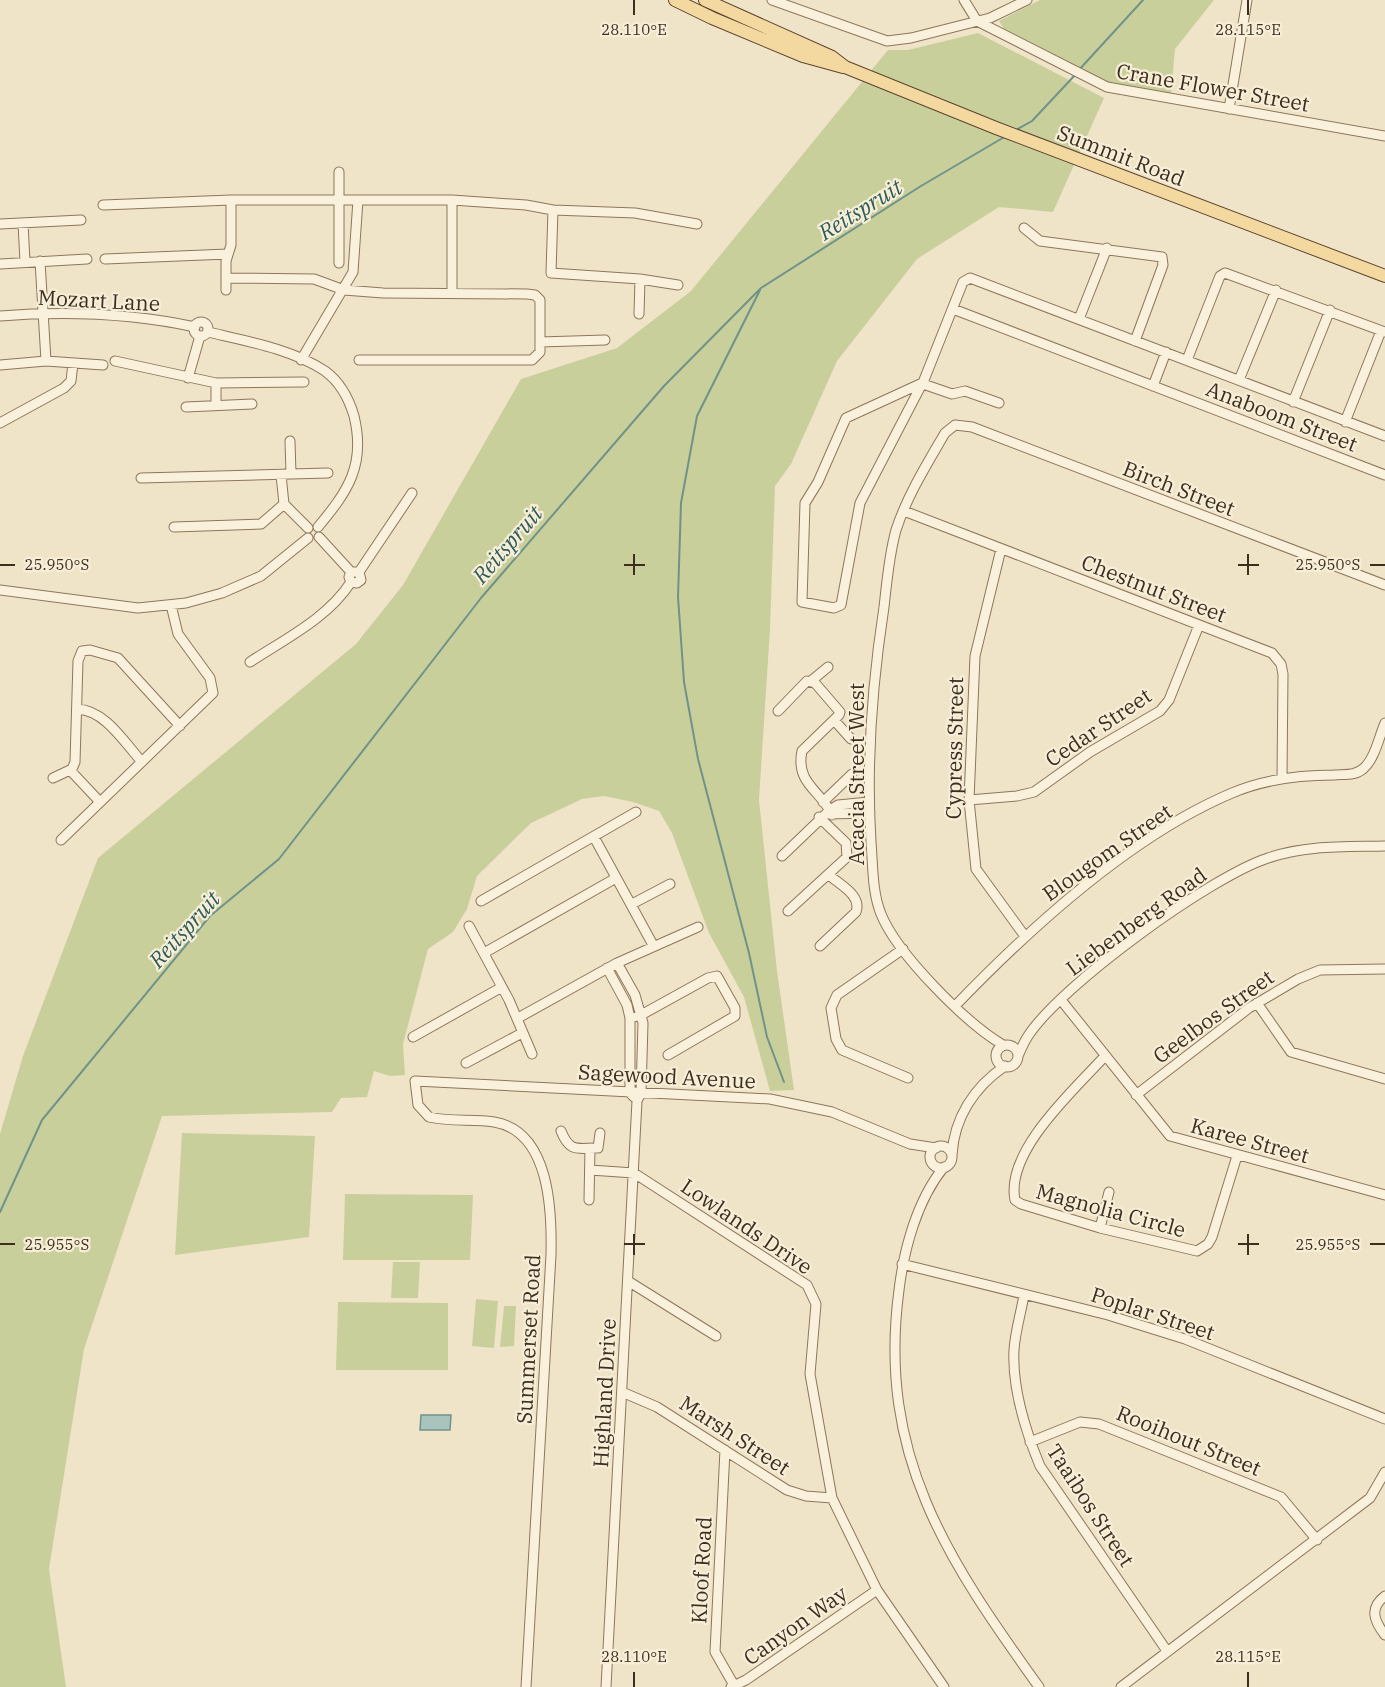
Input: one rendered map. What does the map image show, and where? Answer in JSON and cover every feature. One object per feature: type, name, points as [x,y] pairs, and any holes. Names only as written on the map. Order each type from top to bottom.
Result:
[{"type":"main road","name":"Summit Road","points":[[675,0],[803,56],[830,66],[845,67]]},
{"type":"main road","name":"Summit Road","points":[[705,0],[832,57],[845,67],[1032,142],[1385,276]]},
{"type":"street","points":[[772,0],[786,3],[887,41],[912,38],[977,21],[1012,10],[1027,0]]},
{"type":"street","points":[[964,0],[977,21]]},
{"type":"street","points":[[1229,109],[1247,0]]},
{"type":"street","name":"Crane Flower Street","points":[[977,21],[1103,86],[1385,136]]},
{"type":"street","points":[[339,172],[339,263]]},
{"type":"street","points":[[226,290],[225,261],[231,245],[231,200]]},
{"type":"street","points":[[103,205],[231,200],[339,202],[452,200],[526,204],[553,210],[635,213],[697,225]]},
{"type":"street","points":[[301,360],[344,290],[354,265],[358,200]]},
{"type":"street","points":[[452,200],[452,292]]},
{"type":"street","points":[[553,210],[551,273],[640,279],[678,285]]},
{"type":"street","points":[[0,224],[81,220]]},
{"type":"street","points":[[23,223],[25,262]]},
{"type":"street","points":[[1024,228],[1040,240],[1162,257],[1163,265],[1135,341]]},
{"type":"street","points":[[1079,319],[1107,248]]},
{"type":"street","points":[[105,259],[228,254]]},
{"type":"street","points":[[0,264],[87,259]]},
{"type":"street","points":[[40,261],[46,361]]},
{"type":"street","points":[[1187,360],[1221,275],[1231,273],[1329,310],[1383,332],[1346,422]]},
{"type":"street","points":[[226,278],[314,279],[344,290],[383,293],[452,292],[535,295],[540,300],[542,308],[537,356],[526,361],[359,360]]},
{"type":"street","points":[[999,403],[965,391],[952,394],[923,384],[854,413],[841,426],[819,482],[804,506],[801,596],[805,604],[834,608],[841,605],[860,503],[923,384],[963,282],[972,278],[1385,436]]},
{"type":"street","points":[[639,314],[640,279]]},
{"type":"street","points":[[1239,380],[1276,290]]},
{"type":"street","name":"Anaboom Street","points":[[953,309],[1385,476]]},
{"type":"street","points":[[1293,402],[1329,310]]},
{"type":"street","name":"Mozart Lane","points":[[0,316],[43,313],[146,319],[195,327],[195,333],[204,334]]},
{"type":"street","points":[[1,592],[138,608],[208,598],[265,574],[313,532],[353,476],[359,445],[351,405],[342,388],[324,371],[301,360],[255,344],[204,334],[188,378]]},
{"type":"street","points":[[540,342],[605,340]]},
{"type":"street","points":[[1153,386],[1166,352]]},
{"type":"street","points":[[0,365],[46,361],[103,365]]},
{"type":"street","points":[[115,361],[216,383],[304,382]]},
{"type":"street","points":[[0,423],[64,388],[71,381],[73,363]]},
{"type":"street","points":[[216,383],[216,405]]},
{"type":"street","points":[[186,407],[252,404]]},
{"type":"street","name":"Acacia Street West","points":[[961,424],[952,426],[945,433],[904,511],[893,546],[873,677],[869,802],[877,903],[886,925],[933,985],[985,1034],[1004,1045]]},
{"type":"street","name":"Birch Street","points":[[961,424],[1385,585]]},
{"type":"street","points":[[174,527],[261,524],[284,504],[290,441]]},
{"type":"street","points":[[141,478],[328,473]]},
{"type":"street","points":[[250,662],[321,615],[343,594],[412,493]]},
{"type":"street","points":[[284,504],[354,575]]},
{"type":"street","name":"Chestnut Street","points":[[904,511],[1267,650],[1279,660],[1283,683],[1282,778]]},
{"type":"street","name":"Cypress Street","points":[[1001,549],[975,656],[969,800],[976,869],[1024,935]]},
{"type":"street","points":[[61,840],[210,698],[214,688],[210,678],[178,634],[171,605]]},
{"type":"street","name":"Cedar Street","points":[[969,800],[1017,796],[1034,792],[1090,752],[1160,711],[1169,700],[1199,625]]},
{"type":"street","points":[[53,778],[70,770],[75,762],[79,655],[82,651],[90,650],[118,658],[180,726]]},
{"type":"street","points":[[778,711],[803,683],[812,681],[828,667]]},
{"type":"street","points":[[788,910],[847,857],[848,847],[827,814],[823,802],[805,780],[802,751],[840,715],[838,708],[812,681]]},
{"type":"street","points":[[76,709],[94,711],[142,762]]},
{"type":"street","points":[[834,720],[851,739]]},
{"type":"street","name":"Blougom Street","points":[[955,1006],[1024,935],[1157,834],[1226,795],[1299,774],[1349,774],[1361,771],[1369,762],[1385,723]]},
{"type":"street","points":[[70,770],[100,802]]},
{"type":"street","points":[[823,802],[852,774]]},
{"type":"street","points":[[782,856],[838,805],[869,802]]},
{"type":"street","points":[[857,803],[858,814]]},
{"type":"street","points":[[481,901],[636,812]]},
{"type":"street","points":[[827,814],[870,813]]},
{"type":"street","points":[[594,837],[633,904],[653,945]]},
{"type":"street","name":"Liebenberg Road","points":[[1018,1056],[1029,1035],[1061,1000],[1184,903],[1256,862],[1304,848],[1385,846]]},
{"type":"street","points":[[820,946],[856,912],[858,907],[855,896],[829,875]]},
{"type":"street","points":[[484,953],[616,878]]},
{"type":"street","points":[[633,904],[670,884]]},
{"type":"street","points":[[468,926],[518,1018],[532,1054]]},
{"type":"street","points":[[518,1018],[607,968],[653,945],[666,943],[698,927]]},
{"type":"street","points":[[903,949],[837,995],[831,1008],[836,1039],[842,1050],[908,1078]]},
{"type":"street","name":"Highland Drive","points":[[606,1687],[634,1173],[644,1036],[635,995],[617,963]]},
{"type":"street","points":[[607,968],[624,999],[630,1018],[630,1093]]},
{"type":"street","name":"Geelbos Street","points":[[1136,1095],[1257,1003],[1316,971],[1385,969]]},
{"type":"street","points":[[630,1018],[641,1015],[708,978],[718,978],[735,1008],[735,1016],[668,1055]]},
{"type":"street","points":[[413,1037],[502,987]]},
{"type":"street","name":"Karee Street","points":[[1061,1000],[1170,1136],[1385,1195]]},
{"type":"street","points":[[1257,1003],[1291,1052],[1385,1079]]},
{"type":"street","points":[[466,1063],[522,1033]]},
{"type":"street","name":"Acacia Street West","points":[[985,1034],[996,1056]]},
{"type":"street","name":"Liebenberg Road","points":[[1004,1045],[1029,1035]]},
{"type":"street","points":[[930,1187],[931,1152],[955,1129],[967,1104],[989,1077],[1005,1066],[1015,1063],[1018,1056],[1012,1046],[1004,1045],[996,1056],[989,1077]]},
{"type":"street","points":[[996,1056],[1005,1066]]},
{"type":"street","name":"Magnolia Circle","points":[[1106,1056],[1035,1135],[1014,1179],[1015,1200],[1021,1204],[1100,1228],[1190,1251],[1203,1249],[1212,1237],[1237,1156]]},
{"type":"street","name":"Sagewood Avenue","points":[[416,1081],[630,1093],[639,1097],[756,1098],[798,1103],[832,1112],[910,1144],[938,1147]]},
{"type":"street","name":"Summerset Road","points":[[416,1081],[419,1108],[429,1117],[494,1122],[517,1131],[537,1156],[544,1182],[551,1247],[526,1687]]},
{"type":"street","points":[[955,1129],[950,1164],[944,1167],[930,1187],[902,1264],[893,1353],[896,1397],[910,1463],[926,1506],[963,1576],[1039,1687]]},
{"type":"street","points":[[561,1131],[568,1146],[590,1148],[600,1147],[600,1133]]},
{"type":"street","name":"Sagewood Avenue","points":[[910,1144],[932,1163]]},
{"type":"street","points":[[938,1147],[945,1147],[952,1155]]},
{"type":"street","points":[[589,1200],[590,1148]]},
{"type":"street","points":[[932,1163],[944,1167]]},
{"type":"street","points":[[590,1170],[634,1173]]},
{"type":"street","name":"Lowlands Drive","points":[[634,1173],[807,1285],[813,1295],[816,1317],[810,1374],[832,1498],[877,1590],[942,1687]]},
{"type":"street","points":[[1100,1228],[1109,1192]]},
{"type":"street","name":"Poplar Street","points":[[902,1264],[1108,1315],[1185,1339],[1385,1419]]},
{"type":"street","points":[[628,1281],[716,1336]]},
{"type":"street","name":"Taaibos Street","points":[[1024,1295],[1014,1349],[1019,1392],[1030,1442],[1040,1466],[1167,1651]]},
{"type":"street","name":"Marsh Street","points":[[622,1392],[657,1407],[796,1494],[832,1498]]},
{"type":"street","name":"Rooihout Street","points":[[1030,1442],[1080,1422],[1099,1424],[1281,1497],[1317,1540]]},
{"type":"street","name":"Kloof Road","points":[[726,1450],[715,1652],[733,1687]]},
{"type":"street","points":[[1120,1687],[1370,1498],[1385,1472]]},
{"type":"street","name":"Canyon Way","points":[[733,1687],[877,1590]]},
{"type":"street","points":[[1385,1596],[1374,1608],[1374,1618],[1385,1635]]},
{"type":"green space","points":[[1040,0],[1214,0],[1175,49],[1171,94],[1103,81],[1004,29],[999,21]]},
{"type":"green space","name":"Reitspruit","points":[[978,33],[1104,98],[1053,212],[999,207],[917,259],[837,361],[791,464],[775,486],[770,629],[759,800],[777,971],[794,1090],[770,1091],[744,997],[709,933],[672,833],[659,811],[633,802],[604,796],[582,799],[531,823],[477,876],[467,909],[453,932],[428,949],[403,1044],[405,1075],[390,1076],[374,1071],[367,1097],[341,1098],[332,1112],[162,1116],[84,1349],[49,1569],[66,1687],[0,1687],[0,1134],[23,1056],[98,858],[356,644],[403,585],[521,379],[617,348],[691,291],[888,50],[908,50]]},
{"type":"green space","points":[[182,1133],[315,1136],[309,1237],[175,1255]]},
{"type":"green space","points":[[345,1194],[473,1195],[470,1260],[343,1260]]},
{"type":"green space","points":[[393,1262],[420,1262],[418,1298],[391,1298]]},
{"type":"green space","points":[[476,1299],[498,1301],[494,1348],[472,1346]]},
{"type":"green space","points":[[338,1302],[448,1303],[448,1370],[336,1370]]},
{"type":"green space","points":[[504,1306],[516,1306],[514,1346],[500,1347]]},
{"type":"water","points":[[421,1415],[451,1415],[450,1430],[420,1430]]},
{"type":"waterway","name":"Reitspruit","points":[[1078,71],[1143,0]]},
{"type":"waterway","name":"Reitspruit","points":[[1016,130],[1032,121],[1075,75]]},
{"type":"waterway","name":"Reitspruit","points":[[0,1212],[42,1120],[210,916],[279,859],[481,598],[664,386],[761,288],[921,186],[1006,136]]},
{"type":"waterway","points":[[760,290],[697,416],[681,503],[678,597],[684,682],[698,759],[749,953],[767,1037],[784,1082]]}]
